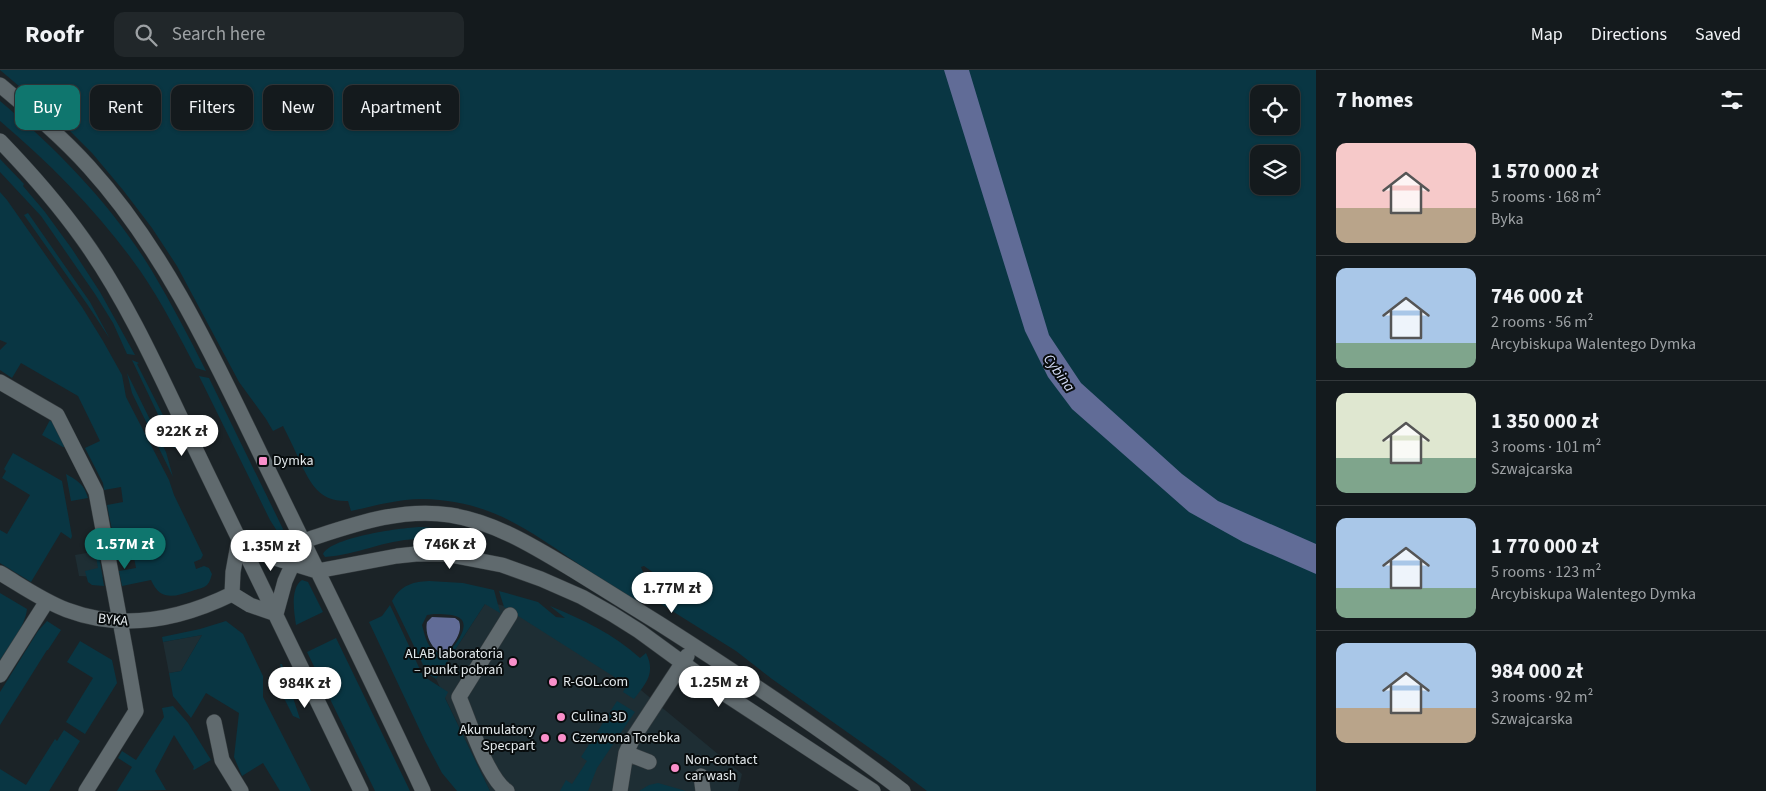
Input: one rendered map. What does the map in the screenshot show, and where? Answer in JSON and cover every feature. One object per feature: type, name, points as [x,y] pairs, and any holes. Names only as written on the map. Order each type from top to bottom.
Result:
[{"type":"street","points":[[0,85],[56,133],[89,167],[131,220],[158,259],[177,290],[224,380],[420,784],[435,791]]},
{"type":"street","points":[[0,141],[50,194],[84,240],[115,291],[276,614],[361,791]]},
{"type":"street","points":[[0,382],[57,415],[96,492],[136,711],[86,791]]},
{"type":"street","points":[[276,614],[285,581],[303,541],[368,521],[406,514],[451,515],[477,522],[500,530],[546,554],[695,645],[848,749],[903,791]]},
{"type":"street","points":[[239,539],[275,558],[317,571],[397,556],[445,554],[502,566],[541,579],[582,597],[632,627],[728,696],[873,791]]},
{"type":"street","points":[[239,539],[233,572],[232,594],[250,605],[276,614]]},
{"type":"street","name":"BYKA","points":[[0,573],[66,610],[96,619],[120,622],[142,622],[170,617],[212,604],[232,594]]},
{"type":"street","points":[[0,675],[47,600]]},
{"type":"street","points":[[507,791],[500,786],[484,759],[459,697],[510,615]]},
{"type":"street","points":[[620,791],[626,753],[637,732],[695,645]]},
{"type":"street","points":[[214,722],[222,760],[241,791]]},
{"type":"street","points":[[626,753],[649,762]]},
{"type":"street","points":[[701,776],[703,791]]},
{"type":"shaded area","points":[[0,70],[1316,70],[1316,791],[927,791],[736,651],[661,604],[658,593],[661,584],[668,583],[644,566],[641,567],[654,599],[647,595],[641,605],[541,538],[487,510],[467,504],[413,499],[351,511],[348,501],[338,501],[323,495],[312,484],[283,426],[273,431],[239,382],[177,266],[152,228],[92,153],[69,130],[80,130],[80,85],[18,85]]},
{"type":"shaded area","points":[[0,101],[15,114],[15,130],[33,130],[102,201],[120,223],[152,271],[206,371],[196,368],[149,284],[110,231],[39,156],[0,121]]},
{"type":"shaded area","points":[[0,159],[24,184],[23,186],[72,249],[100,292],[135,355],[127,354],[113,323],[95,294],[41,216],[0,172]]},
{"type":"shaded area","points":[[0,192],[82,307],[122,375],[126,397],[169,480],[174,495],[203,555],[201,559],[194,562],[196,569],[204,566],[209,568],[212,574],[209,582],[204,587],[168,596],[159,591],[151,580],[122,586],[119,571],[136,568],[133,552],[117,555],[107,505],[123,502],[121,487],[104,490],[103,483],[85,448],[100,441],[78,396],[21,363],[12,378],[0,370],[0,350],[7,343],[0,340]]},
{"type":"shaded area","points":[[28,213],[90,302],[110,339],[24,215]]},
{"type":"shaded area","points":[[132,360],[139,363],[137,364],[171,431],[176,448],[174,448]]},
{"type":"shaded area","points":[[127,373],[166,452],[173,477],[132,393]]},
{"type":"shaded area","points":[[199,376],[209,378],[283,529],[282,532],[277,531],[270,520]]},
{"type":"shaded area","points":[[50,420],[53,423],[65,447],[42,435]]},
{"type":"shaded area","points":[[13,453],[62,481],[72,536],[71,539],[61,532],[31,582],[0,563],[0,530],[7,534],[30,495],[2,478],[6,471],[4,469]]},
{"type":"shaded area","points":[[66,474],[80,483],[85,489],[88,498],[71,501]]},
{"type":"shaded area","points":[[423,527],[455,530],[458,532],[457,537],[450,539],[404,540],[337,556],[325,557],[323,554],[329,548],[353,538],[385,531]]},
{"type":"shaded area","points":[[95,551],[98,551],[104,586],[92,585],[88,582],[85,571],[98,568]]},
{"type":"shaded area","points":[[98,551],[103,577],[79,576],[75,555]]},
{"type":"shaded area","points":[[302,580],[308,582],[323,612],[296,625],[294,594]]},
{"type":"shaded area","points":[[423,581],[463,583],[494,590],[500,612],[485,604],[436,679],[427,673],[392,601],[403,588]],"holes":[[[437,614],[458,617],[464,625],[461,636],[446,654],[432,649],[422,625],[427,615]]]},
{"type":"shaded area","points":[[499,591],[538,602],[556,617],[565,618],[550,606],[574,616],[620,642],[640,658],[646,653],[650,672],[634,699],[623,692],[627,685],[504,607]]},
{"type":"shaded area","points":[[0,593],[27,609],[20,629],[0,660]]},
{"type":"shaded area","points":[[487,601],[528,613],[618,671],[742,774],[738,791],[490,791],[436,679]]},
{"type":"shaded area","points":[[390,605],[423,676],[448,692],[445,698],[490,791],[457,791],[442,773],[369,622],[382,616]]},
{"type":"shaded area","points":[[47,621],[61,630],[0,725],[0,692],[38,631]]},
{"type":"shaded area","points":[[226,621],[243,634],[263,676],[263,697],[311,791],[280,791],[263,763],[242,776],[234,757],[239,713],[206,693],[191,718],[173,696],[169,673],[181,671],[202,635],[163,642],[162,637]]},
{"type":"shaded area","points":[[202,635],[181,671],[169,673],[163,642]]},
{"type":"shaded area","points":[[336,638],[410,791],[375,791],[307,652]]},
{"type":"shaded area","points":[[80,641],[112,660],[117,683],[85,734],[66,722],[93,678],[67,662]]},
{"type":"shaded area","points":[[280,664],[282,664],[300,719],[293,716],[282,694]]},
{"type":"shaded area","points":[[617,701],[635,712],[597,768],[588,791],[560,791],[566,780],[572,784],[587,761],[581,757]]},
{"type":"shaded area","points":[[173,706],[188,723],[211,760],[194,770],[174,735],[155,771],[166,790],[117,791],[132,767],[118,758],[122,751],[136,760],[164,717],[162,708]]},
{"type":"shaded area","points":[[64,730],[80,741],[49,791],[0,791],[0,769],[26,785],[55,739],[57,741]]},
{"type":"shaded area","points":[[658,783],[686,791],[639,791],[649,785]]},
{"type":"water","name":"Cybina","points":[[944,70],[969,70],[1049,335],[1081,383],[1182,474],[1218,501],[1316,544],[1316,574],[1243,542],[1189,512],[1072,409],[1048,377],[1025,331]]},
{"type":"water","points":[[432,617],[455,618],[459,621],[459,633],[449,650],[438,651],[430,642],[427,634],[427,622]]},
{"type":"place","name":"Dymka","points":[[263,461]]},
{"type":"place","name":"ALAB laboratoria – punkt pobrań","points":[[513,662]]},
{"type":"place","name":"R-GOL.com","points":[[553,682]]},
{"type":"place","name":"Culina 3D","points":[[561,717]]},
{"type":"place","name":"Akumulatory Specpart","points":[[545,738]]},
{"type":"place","name":"Czerwona Torebka","points":[[562,738]]},
{"type":"place","name":"Non-contact car wash","points":[[675,768]]}]
